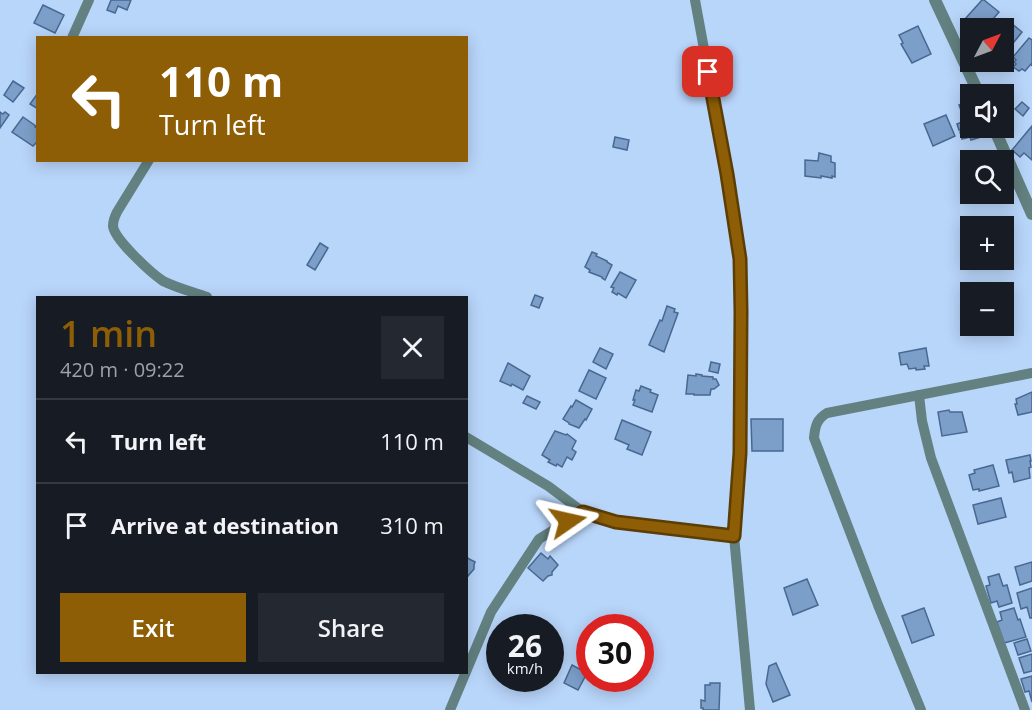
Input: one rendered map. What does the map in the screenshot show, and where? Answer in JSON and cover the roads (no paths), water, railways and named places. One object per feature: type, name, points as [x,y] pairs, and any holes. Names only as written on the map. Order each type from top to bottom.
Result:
[{"type":"street","points":[[73,36],[89,0]]},
{"type":"street","points":[[695,0],[740,259],[740,453],[734,536],[750,710]]},
{"type":"street","points":[[935,0],[974,84]]},
{"type":"street","points":[[998,138],[1032,214]]},
{"type":"street","points":[[148,162],[117,212],[114,220],[115,232],[119,239],[161,280],[204,296]]},
{"type":"street","points":[[921,710],[814,438],[814,427],[827,413],[1032,373]]},
{"type":"street","points":[[919,395],[922,421],[931,458],[1025,710]]},
{"type":"street","points":[[468,438],[549,486],[583,512],[616,522],[734,536]]},
{"type":"street","points":[[468,669],[491,612],[539,538],[583,512]]},
{"type":"street","points":[[450,710],[466,674]]}]
